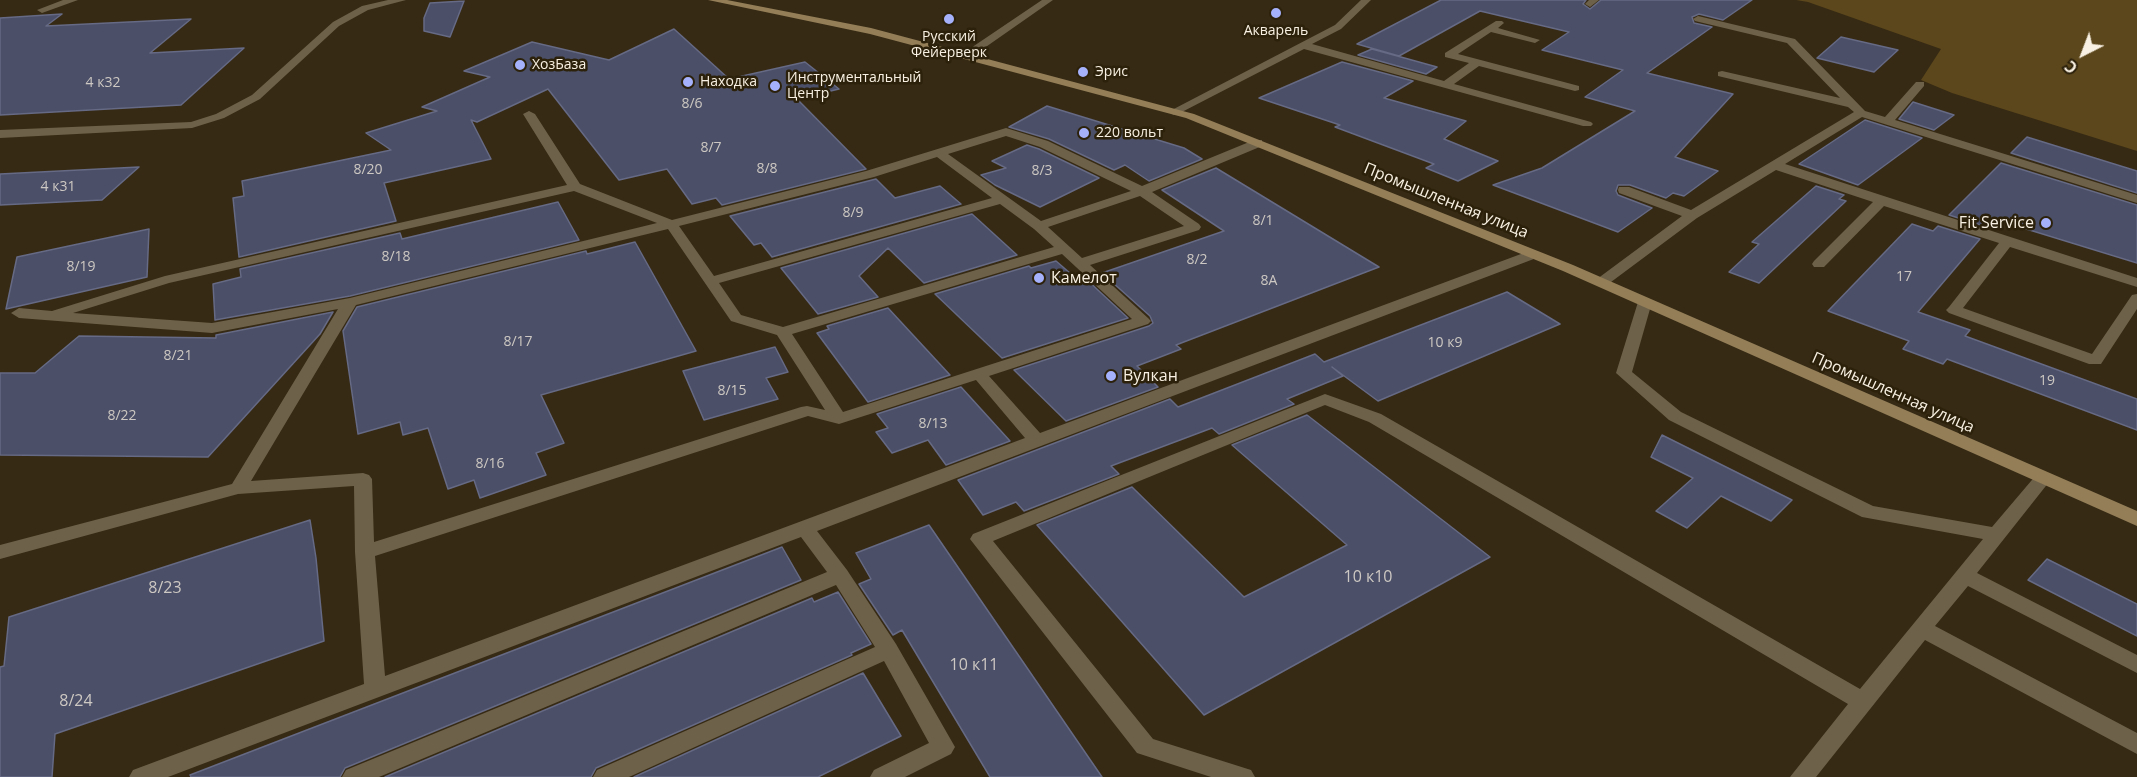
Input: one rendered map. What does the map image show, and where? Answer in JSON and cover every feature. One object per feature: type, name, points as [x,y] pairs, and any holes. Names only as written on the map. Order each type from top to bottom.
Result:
[{"type":"main road","name":"Промышленная улица","points":[[713,0],[871,31],[1174,112],[1258,143],[1602,282],[2137,519]]},
{"type":"lane","points":[[42,10],[73,0]]},
{"type":"lane","points":[[0,134],[192,125],[220,116],[256,97],[336,24],[365,8],[401,0]]},
{"type":"lane","points":[[966,56],[1048,0]]},
{"type":"lane","points":[[1174,112],[1338,27],[1366,0]]},
{"type":"lane","points":[[1698,19],[1791,41],[1857,109]]},
{"type":"lane","points":[[1535,40],[1495,26],[1449,55],[1575,88]]},
{"type":"lane","points":[[1303,45],[1587,124]]},
{"type":"lane","points":[[1445,85],[1478,63]]},
{"type":"lane","points":[[1722,74],[1857,109],[1887,121],[2137,199]]},
{"type":"lane","points":[[1887,121],[1920,84]]},
{"type":"lane","points":[[1602,282],[1692,214],[1774,165],[1857,109]]},
{"type":"lane","points":[[529,114],[575,187]]},
{"type":"lane","points":[[19,313],[212,328],[350,302],[671,224],[870,174],[1006,132],[1044,144],[1142,191],[1194,227],[1080,263]]},
{"type":"lane","points":[[1039,226],[1142,191],[1258,143]]},
{"type":"lane","points":[[365,552],[807,411],[839,419],[1143,321],[1039,226],[939,153]]},
{"type":"lane","points":[[1774,165],[2137,283]]},
{"type":"lane","points":[[50,315],[165,280],[575,187],[671,224],[736,318],[783,332],[1064,249]]},
{"type":"lane","points":[[1624,190],[1692,214]]},
{"type":"lane","points":[[711,281],[1003,199]]},
{"type":"lane","points":[[1819,264],[1882,201]]},
{"type":"lane","points":[[2007,242],[1954,310],[2095,361],[2137,298]]},
{"type":"lane","points":[[141,777],[1534,254]]},
{"type":"lane","points":[[238,488],[350,302]]},
{"type":"lane","points":[[1645,302],[1624,373],[1675,416],[1869,512],[1997,535]]},
{"type":"lane","points":[[783,332],[839,419]]},
{"type":"lane","points":[[979,374],[1037,441]]},
{"type":"lane","points":[[1243,777],[1145,746],[980,538],[1325,399],[1375,418],[1862,701]]},
{"type":"lane","points":[[1802,777],[2043,478]]},
{"type":"lane","points":[[0,552],[238,488],[363,479],[365,552],[375,688]]},
{"type":"lane","points":[[805,528],[840,575],[888,650],[943,747],[882,777]]},
{"type":"lane","points":[[354,777],[840,575]]},
{"type":"lane","points":[[1964,575],[2137,665]]},
{"type":"lane","points":[[1921,628],[2137,744]]},
{"type":"lane","points":[[605,777],[888,650]]},
{"type":"shaded area","points":[[1796,0],[2137,0],[2137,151],[1952,93],[1921,80],[1941,49],[1808,2]]},
{"type":"building","points":[[1441,0],[1586,0],[1583,4],[1590,9],[1601,0],[1752,0],[1723,20],[1699,14],[1692,17],[1694,23],[1712,27],[1647,73],[1733,94],[1675,157],[1718,171],[1684,196],[1673,193],[1666,198],[1630,185],[1618,185],[1616,191],[1618,195],[1652,208],[1618,232],[1493,185],[1542,168],[1635,111],[1585,97],[1623,70],[1542,50],[1569,32],[1480,11],[1399,56],[1357,44]]},
{"type":"building","points":[[464,1],[450,37],[424,31],[424,18],[430,3]]},
{"type":"building","points":[[62,14],[46,26],[191,19],[150,53],[244,48],[181,105],[0,115],[0,18]]},
{"type":"building","points":[[674,29],[729,79],[805,62],[839,89],[797,99],[866,169],[722,205],[716,198],[692,204],[667,169],[619,180],[548,89],[477,122],[471,120],[491,159],[384,183],[396,221],[239,257],[233,198],[244,196],[242,181],[391,150],[366,133],[437,111],[422,107],[490,77],[464,71],[532,42],[609,60]]},
{"type":"building","points":[[1841,37],[1898,50],[1874,72],[1817,58]]},
{"type":"building","points":[[1372,49],[1437,67],[1426,74],[1358,55]]},
{"type":"building","points":[[1342,62],[1413,81],[1384,98],[1466,121],[1444,139],[1498,161],[1458,181],[1426,168],[1434,164],[1335,127],[1340,125],[1259,98]]},
{"type":"building","points":[[1913,102],[1954,115],[1934,130],[1899,119]]},
{"type":"building","points":[[1047,106],[1184,148],[1202,159],[1149,181],[1125,165],[1114,170],[1049,139],[1009,127]]},
{"type":"building","points":[[1865,120],[1922,138],[1858,185],[1799,164]]},
{"type":"building","points":[[2027,137],[2137,171],[2137,193],[2011,153]]},
{"type":"building","points":[[1027,145],[1099,178],[1040,207],[995,185],[981,175],[1006,168],[992,161]]},
{"type":"building","points":[[2001,163],[2137,205],[2137,263],[1997,220],[1990,228],[1949,215]]},
{"type":"building","points":[[139,167],[102,200],[0,205],[0,174]]},
{"type":"building","points":[[1216,168],[1379,267],[1176,345],[1181,349],[1137,366],[1158,387],[1066,421],[1014,370],[1153,323],[1150,316],[1102,273],[1224,231],[1162,190]]},
{"type":"building","points":[[876,179],[895,198],[940,186],[961,204],[772,257],[761,243],[754,245],[730,216]]},
{"type":"building","points":[[1816,186],[1844,195],[1839,199],[1846,201],[1759,283],[1729,272],[1759,244],[1752,242]]},
{"type":"building","points":[[558,202],[579,240],[350,296],[215,320],[213,284],[241,277],[240,269],[400,233],[402,239]]},
{"type":"building","points":[[972,214],[1017,255],[924,283],[888,248],[859,276],[878,297],[818,314],[781,268]]},
{"type":"building","points":[[1912,224],[1933,231],[1938,226],[1980,239],[1918,312],[1970,330],[1965,336],[2137,399],[2137,430],[1947,359],[1943,364],[1903,349],[1909,341],[1828,311]]},
{"type":"building","points":[[149,229],[147,277],[6,309],[17,257]]},
{"type":"building","points":[[635,242],[696,351],[541,395],[564,443],[536,453],[546,475],[480,498],[474,480],[448,489],[428,428],[403,435],[400,422],[358,434],[343,331],[357,307],[586,251],[587,254]]},
{"type":"building","points":[[1056,261],[1078,280],[1085,278],[1128,318],[1002,358],[935,294],[1029,266],[1031,268]]},
{"type":"building","points":[[1507,292],[1560,324],[1378,401],[1332,367],[1343,376],[1287,399],[1294,404],[1219,434],[1212,428],[1111,466],[1119,474],[1024,511],[1016,502],[983,515],[958,480],[1170,399],[1178,407],[1315,354],[1324,362]]},
{"type":"building","points":[[888,308],[950,375],[868,402],[817,333],[829,329],[827,326]]},
{"type":"building","points":[[333,312],[320,334],[208,457],[0,455],[0,373],[35,373],[79,336],[216,338],[216,335]]},
{"type":"building","points":[[775,347],[788,372],[766,378],[778,399],[704,420],[683,371]]},
{"type":"building","points":[[961,387],[1010,441],[946,465],[928,440],[892,453],[876,432],[888,428],[877,414]]},
{"type":"building","points":[[1307,415],[1490,557],[1204,715],[1037,525],[1132,487],[1244,597],[1347,545],[1232,445]]},
{"type":"building","points":[[1662,435],[1792,500],[1771,521],[1721,496],[1687,528],[1656,511],[1693,478],[1651,457]]},
{"type":"building","points":[[310,520],[324,641],[55,734],[52,777],[0,777],[0,667],[4,666],[9,617]]},
{"type":"building","points":[[929,525],[1102,777],[990,777],[902,630],[893,635],[859,584],[871,579],[856,553]]},
{"type":"building","points":[[782,547],[801,580],[345,768],[340,777],[191,777],[190,775]]},
{"type":"building","points":[[2047,559],[2137,604],[2137,636],[2028,580]]},
{"type":"building","points":[[838,592],[871,644],[851,653],[852,655],[596,768],[591,777],[385,777],[812,598],[814,602]]},
{"type":"building","points":[[863,673],[901,736],[818,777],[634,777]]},
{"type":"place","name":"Акварель","points":[[1276,13]]},
{"type":"place","name":"Русский Фейерверк","points":[[949,19]]},
{"type":"place","name":"ХозБаза","points":[[520,65]]},
{"type":"place","name":"Эрис","points":[[1083,72]]},
{"type":"place","name":"Находка","points":[[688,82]]},
{"type":"place","name":"Инструментальный Центр","points":[[775,86]]},
{"type":"place","name":"220 вольт","points":[[1084,133]]},
{"type":"place","name":"Fit Service","points":[[2046,223]]},
{"type":"place","name":"Камелот","points":[[1039,278]]},
{"type":"place","name":"Вулкан","points":[[1111,376]]}]
